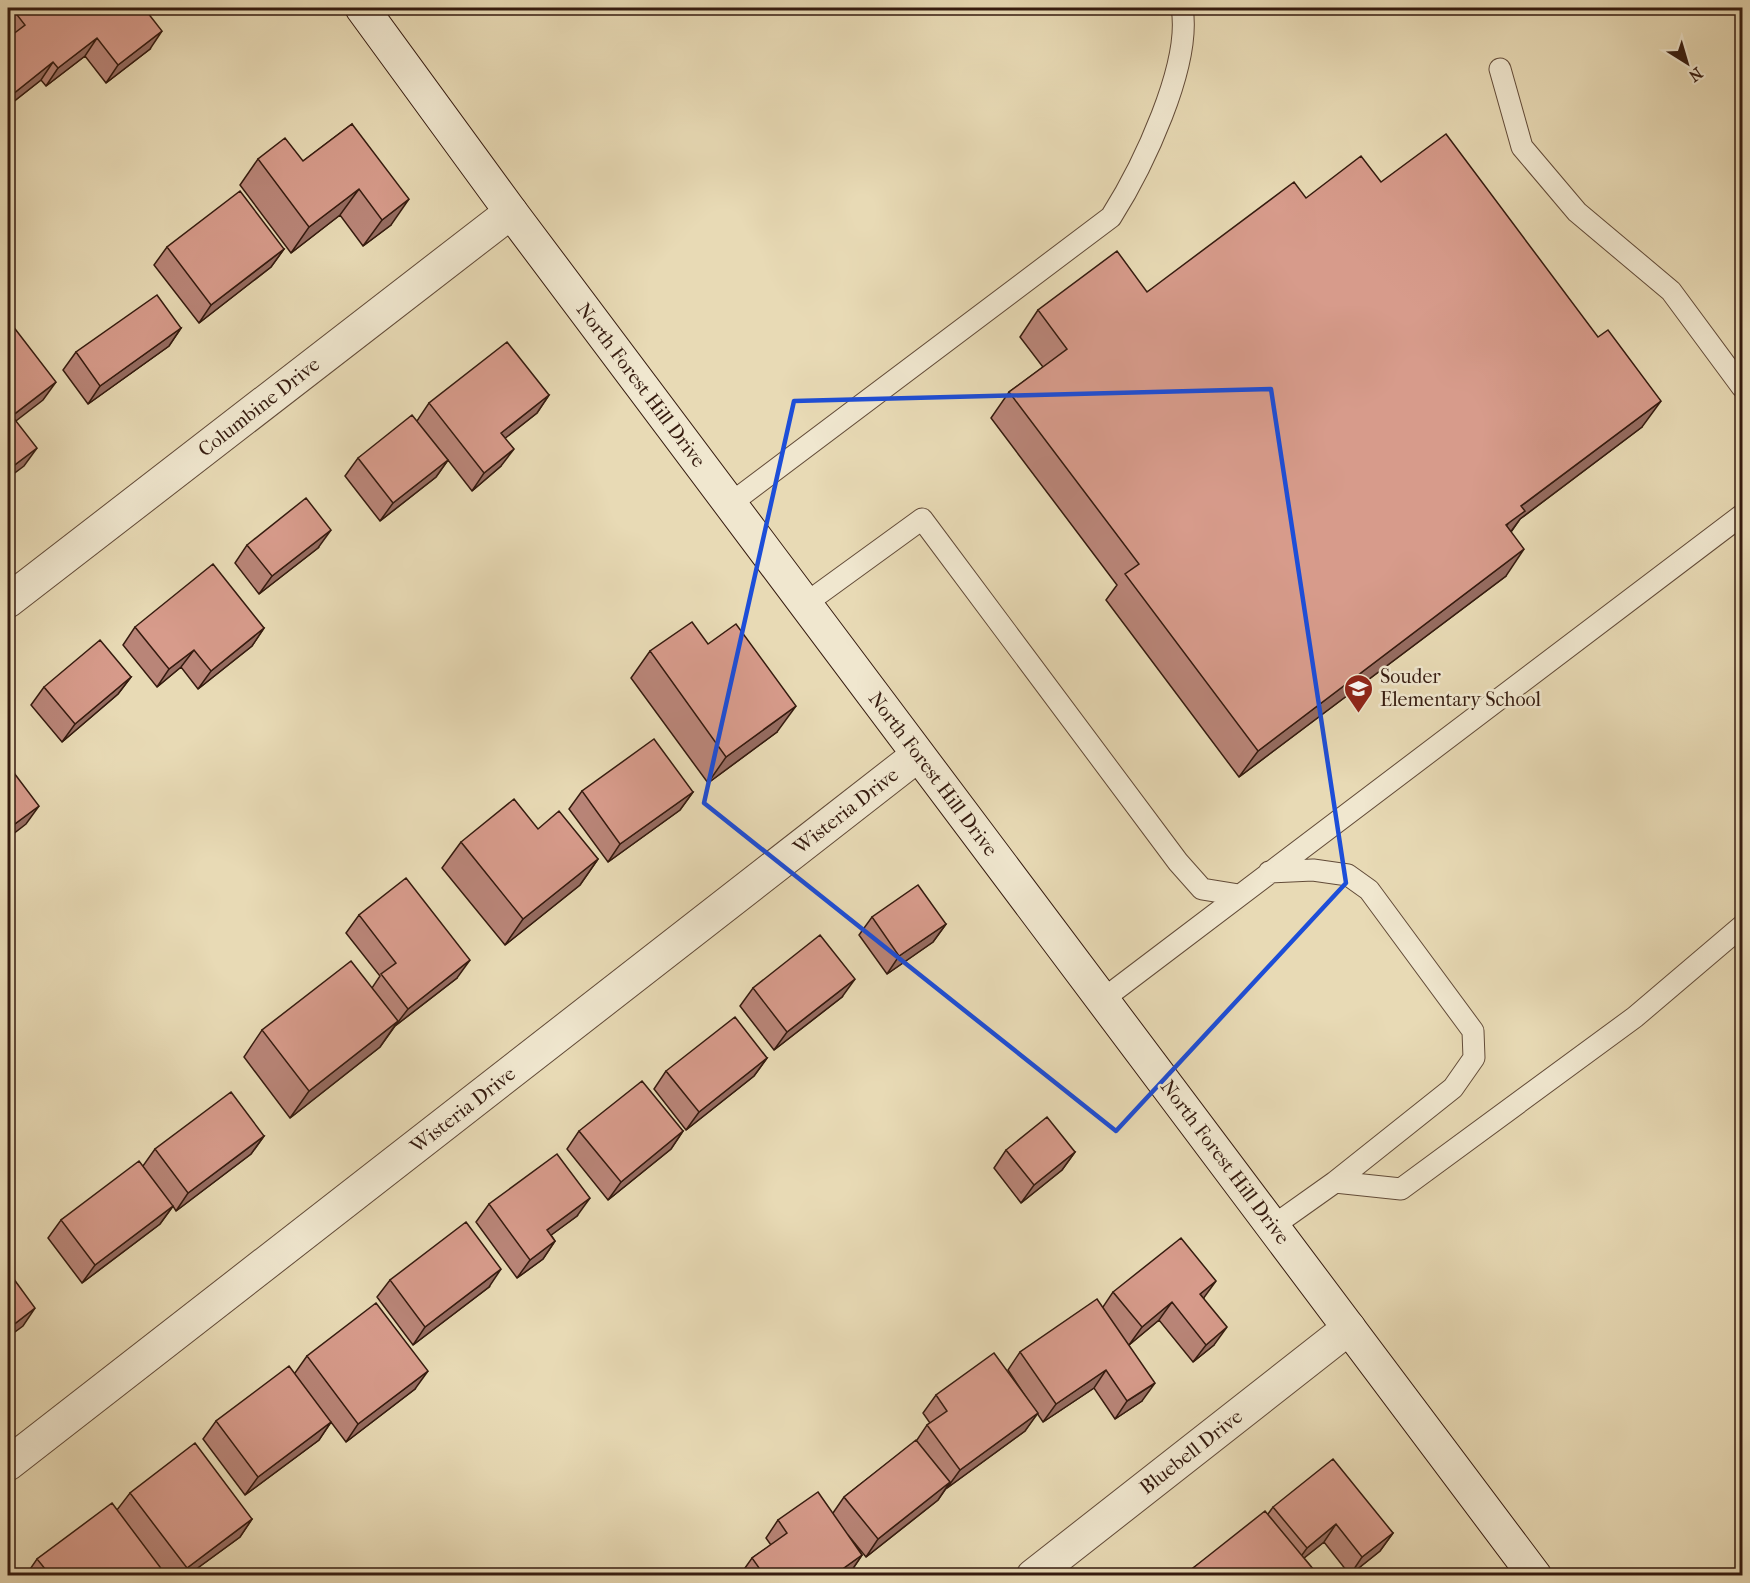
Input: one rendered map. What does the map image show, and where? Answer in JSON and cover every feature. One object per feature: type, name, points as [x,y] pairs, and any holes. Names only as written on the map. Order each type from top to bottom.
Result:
[{"type":"street","name":"North Forest Hill Drive","points":[[362,8],[511,212],[1535,1575]]},
{"type":"street","name":"Columbine Drive","points":[[8,601],[511,212]]},
{"type":"street","name":"Wisteria Drive","points":[[8,1464],[918,755]]},
{"type":"street","name":"Bluebell Drive","points":[[1033,1575],[1349,1328]]},
{"type":"lane","points":[[730,504],[1111,217],[1135,179],[1174,80],[1185,25],[1182,8]]},
{"type":"lane","points":[[1500,69],[1522,147],[1577,212],[1671,291],[1743,387]]},
{"type":"lane","points":[[1102,1000],[1743,515]]},
{"type":"lane","points":[[806,604],[922,519],[1178,862],[1202,889],[1239,895]]},
{"type":"lane","points":[[1269,872],[1313,870],[1348,875],[1369,890],[1473,1031],[1474,1058],[1453,1088],[1335,1182],[1273,1226]]},
{"type":"lane","points":[[1335,1182],[1401,1189],[1635,1017],[1743,926]]},
{"type":"highlighted area","points":[[1271,389],[1346,883],[1116,1131],[704,803],[794,401]]},
{"type":"building","points":[[18,8],[144,8],[162,31],[118,65],[97,38],[58,68],[53,62],[8,98],[8,38],[25,25],[14,11]]},
{"type":"building","points":[[352,124],[409,199],[382,220],[359,189],[309,227],[258,159],[285,138],[303,161]]},
{"type":"building","name":"Souder Elementary School","points":[[1446,134],[1598,337],[1608,330],[1661,401],[1521,506],[1525,511],[1506,525],[1524,549],[1258,751],[1125,574],[1139,564],[1009,392],[1067,349],[1038,310],[1117,251],[1147,292],[1294,182],[1306,198],[1361,156],[1381,182]]},
{"type":"building","points":[[240,191],[284,249],[211,305],[167,247]]},
{"type":"building","points":[[157,295],[181,328],[100,386],[76,352]]},
{"type":"building","points":[[8,322],[56,382],[12,416],[37,448],[8,470]]},
{"type":"building","points":[[507,342],[549,395],[501,433],[514,449],[484,473],[429,403]]},
{"type":"building","points":[[412,415],[448,460],[393,503],[358,458]]},
{"type":"building","points":[[306,498],[331,530],[272,576],[247,545]]},
{"type":"building","points":[[213,564],[264,628],[211,671],[194,650],[169,669],[135,627]]},
{"type":"building","points":[[692,622],[708,644],[736,624],[796,706],[726,757],[650,651]]},
{"type":"building","points":[[100,640],[131,677],[75,724],[44,687]]},
{"type":"building","points":[[654,739],[693,792],[620,844],[582,791]]},
{"type":"building","points":[[8,765],[39,806],[8,829]]},
{"type":"building","points":[[514,799],[538,829],[559,811],[598,859],[523,919],[461,842]]},
{"type":"building","points":[[406,878],[470,960],[408,1009],[381,974],[396,963],[359,915]]},
{"type":"building","points":[[918,885],[946,924],[899,956],[872,917]]},
{"type":"building","points":[[820,935],[855,979],[787,1032],[753,988]]},
{"type":"building","points":[[351,961],[398,1021],[309,1091],[262,1030]]},
{"type":"building","points":[[735,1017],[767,1058],[699,1112],[666,1071]]},
{"type":"building","points":[[642,1081],[683,1131],[621,1182],[579,1131]]},
{"type":"building","points":[[231,1092],[264,1136],[188,1193],[155,1149]]},
{"type":"building","points":[[1047,1117],[1075,1152],[1034,1185],[1006,1150]]},
{"type":"building","points":[[557,1154],[590,1198],[547,1230],[555,1241],[530,1260],[489,1204]]},
{"type":"building","points":[[139,1161],[173,1206],[95,1265],[61,1220]]},
{"type":"building","points":[[466,1222],[501,1269],[425,1327],[390,1280]]},
{"type":"building","points":[[1181,1238],[1216,1281],[1200,1294],[1227,1327],[1206,1345],[1172,1302],[1142,1327],[1113,1292]]},
{"type":"building","points":[[8,1271],[35,1308],[8,1329]]},
{"type":"building","points":[[1097,1299],[1155,1383],[1127,1401],[1106,1370],[1056,1404],[1020,1352]]},
{"type":"building","points":[[376,1303],[428,1371],[358,1424],[307,1356]]},
{"type":"building","points":[[994,1353],[1038,1413],[960,1470],[927,1425],[947,1411],[936,1395]]},
{"type":"building","points":[[289,1366],[331,1422],[258,1477],[216,1421]]},
{"type":"building","points":[[916,1440],[950,1482],[878,1539],[844,1497]]},
{"type":"building","points":[[195,1443],[252,1519],[187,1568],[130,1493]]},
{"type":"building","points":[[1333,1459],[1393,1533],[1362,1557],[1336,1524],[1307,1548],[1273,1507]]},
{"type":"building","points":[[818,1492],[862,1555],[834,1575],[764,1575],[752,1558],[787,1533],[778,1520]]},
{"type":"building","points":[[112,1503],[163,1571],[157,1575],[50,1575],[37,1559]]},
{"type":"building","points":[[1265,1511],[1318,1575],[1199,1575],[1193,1568]]},
{"type":"place","name":"Souder Elementary School","points":[[1359,714]]}]
